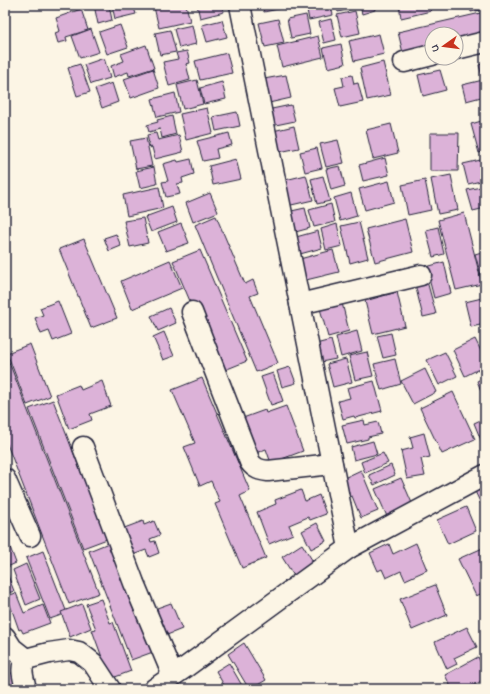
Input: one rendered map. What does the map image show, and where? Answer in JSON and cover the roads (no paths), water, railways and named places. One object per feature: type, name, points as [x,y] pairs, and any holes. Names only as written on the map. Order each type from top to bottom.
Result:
[{"type":"street","points":[[240,5],[349,548]]},
{"type":"street","points":[[464,47],[485,42]]},
{"type":"street","points":[[404,62],[424,57]]},
{"type":"street","points":[[300,304],[421,275]]},
{"type":"street","points":[[192,312],[250,462],[254,468],[268,471],[332,464]]},
{"type":"street","points":[[83,447],[134,582],[173,676]]},
{"type":"street","points":[[154,689],[349,548],[485,475]]},
{"type":"street","points":[[5,479],[10,505],[30,536]]},
{"type":"street","points":[[5,637],[12,648],[26,659]]},
{"type":"street","points":[[26,659],[69,650],[79,652],[93,663],[110,689]]},
{"type":"street","points":[[26,659],[23,668],[26,689]]}]
